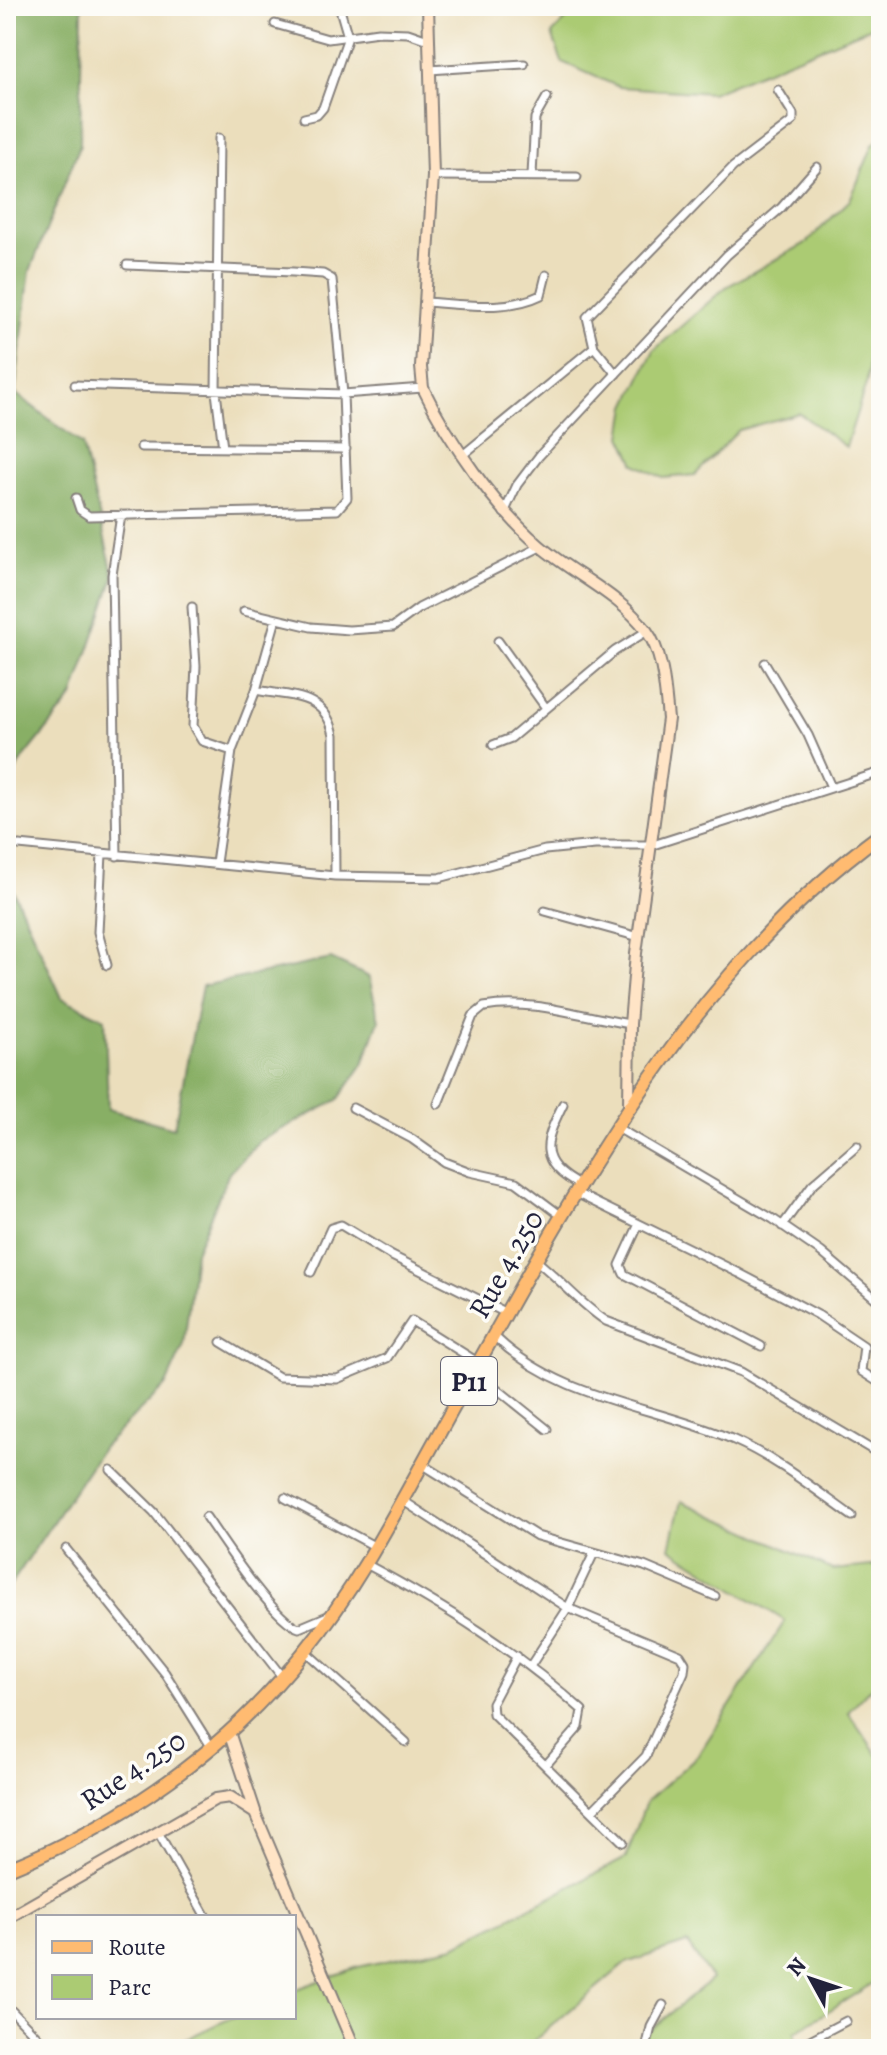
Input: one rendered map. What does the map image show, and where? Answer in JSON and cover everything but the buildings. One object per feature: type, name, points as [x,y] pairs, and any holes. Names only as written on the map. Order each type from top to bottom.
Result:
[{"type":"main road","name":"Rue 4.250","points":[[6,1870],[93,1830],[144,1799],[212,1748],[283,1678],[366,1564],[629,1105],[725,982],[815,891],[881,834]]},
{"type":"street","points":[[304,118],[317,115],[323,108],[348,37],[339,6]]},
{"type":"street","points":[[428,6],[433,176],[423,388],[504,513],[540,547],[647,631],[658,655],[668,719],[630,1024],[629,1105]]},
{"type":"street","points":[[275,24],[328,39],[378,32],[408,33],[428,40]]},
{"type":"street","points":[[429,70],[524,64]]},
{"type":"street","points":[[616,374],[594,347],[587,326],[592,308],[721,178],[793,121],[793,114],[778,90]]},
{"type":"street","points":[[532,175],[535,118],[547,97]]},
{"type":"street","points":[[219,138],[216,392],[223,448]]},
{"type":"street","points":[[504,513],[517,485],[539,456],[727,255],[781,208],[817,167]]},
{"type":"street","points":[[433,176],[577,177]]},
{"type":"street","points":[[76,498],[84,514],[121,515],[337,510],[347,498],[343,394],[332,279],[323,274],[127,265]]},
{"type":"street","points":[[425,302],[492,305],[533,299],[541,295],[546,275]]},
{"type":"street","points":[[464,454],[594,347]]},
{"type":"street","points":[[75,385],[343,394],[423,388]]},
{"type":"street","points":[[141,447],[346,449]]},
{"type":"street","points":[[117,856],[112,575],[121,515]]},
{"type":"street","points":[[244,611],[349,630],[398,626],[419,608],[540,547]]},
{"type":"street","points":[[192,607],[196,666],[193,726],[202,741],[232,751]]},
{"type":"street","points":[[216,863],[232,751],[256,690],[276,619]]},
{"type":"street","points":[[493,745],[511,738],[615,651],[647,631]]},
{"type":"street","points":[[498,641],[546,708]]},
{"type":"street","points":[[765,663],[808,735],[831,787]]},
{"type":"street","points":[[256,690],[312,701],[330,718],[334,735],[335,876]]},
{"type":"street","points":[[19,845],[335,876],[439,878],[545,850],[595,845],[653,845],[881,772]]},
{"type":"street","points":[[102,854],[98,932],[107,965]]},
{"type":"street","points":[[545,911],[639,937]]},
{"type":"street","points":[[438,1104],[473,1016],[484,1007],[553,1008],[574,1015],[630,1024]]},
{"type":"street","points":[[563,1104],[546,1139],[547,1151],[563,1176],[578,1190],[818,1315],[860,1342],[865,1349],[861,1371],[881,1384]]},
{"type":"street","points":[[353,1108],[412,1139],[444,1162],[470,1172],[516,1182],[563,1217]]},
{"type":"street","points":[[616,1127],[782,1226],[821,1252],[881,1303]]},
{"type":"street","points":[[782,1226],[812,1185],[857,1146]]},
{"type":"street","points":[[639,1224],[620,1265],[624,1274],[761,1346]]},
{"type":"street","points":[[311,1272],[331,1228],[341,1225],[392,1256],[508,1314]]},
{"type":"street","points":[[538,1262],[569,1287],[587,1309],[606,1321],[741,1372],[881,1455]]},
{"type":"street","points":[[221,1342],[279,1377],[337,1379],[387,1358],[412,1321],[477,1367],[547,1429]]},
{"type":"street","points":[[495,1337],[523,1362],[578,1388],[733,1440],[776,1462],[852,1516]]},
{"type":"street","points":[[422,1464],[537,1536],[644,1566],[715,1596]]},
{"type":"street","points":[[111,1470],[154,1512],[283,1678]]},
{"type":"street","points":[[285,1498],[376,1547]]},
{"type":"street","points":[[402,1500],[568,1608],[680,1655],[685,1663],[672,1703],[646,1756],[592,1811]]},
{"type":"street","points":[[206,1517],[241,1568],[287,1623],[299,1628],[332,1614]]},
{"type":"street","points":[[66,1549],[165,1673],[212,1748]]},
{"type":"street","points":[[531,1665],[568,1608],[594,1553]]},
{"type":"street","points":[[366,1564],[439,1604],[531,1665],[582,1710],[579,1727],[546,1765]]},
{"type":"street","points":[[305,1651],[406,1742]]},
{"type":"street","points":[[517,1656],[491,1708],[623,1842]]},
{"type":"street","points":[[229,1732],[255,1813],[355,2049]]},
{"type":"street","points":[[6,1919],[216,1799],[230,1797],[255,1813]]},
{"type":"street","points":[[158,1832],[205,1915]]},
{"type":"street","points":[[6,2005],[49,2049]]},
{"type":"street","points":[[646,2049],[651,2027],[663,2005]]},
{"type":"street","points":[[793,2049],[846,2021]]},
{"type":"green space","points":[[6,6],[82,6],[80,145],[30,271],[15,393],[82,444],[114,577],[73,697],[19,764],[6,792]]},
{"type":"green space","points":[[579,6],[881,6],[881,23],[711,93],[619,87],[562,62],[552,34]]},
{"type":"green space","points":[[881,137],[881,257],[877,261],[867,381],[846,447],[799,413],[739,430],[695,475],[663,478],[635,464],[622,436],[627,406],[654,350],[726,287],[806,243],[850,200],[873,145]]},
{"type":"green space","points":[[12,888],[62,998],[105,1019],[108,1109],[174,1128],[202,986],[331,959],[369,977],[379,1020],[363,1064],[338,1100],[259,1141],[229,1173],[195,1252],[184,1345],[166,1385],[103,1447],[6,1592],[6,889]]},
{"type":"green space","points":[[681,1501],[833,1570],[881,1565],[881,1686],[873,1685],[848,1712],[881,1760],[881,1978],[795,2032],[798,2049],[627,2049],[712,1979],[687,1943],[626,1963],[524,2049],[164,2049],[229,2019],[296,2019],[296,1989],[358,1967],[455,1946],[626,1858],[646,1802],[698,1755],[785,1621],[670,1548]]}]
